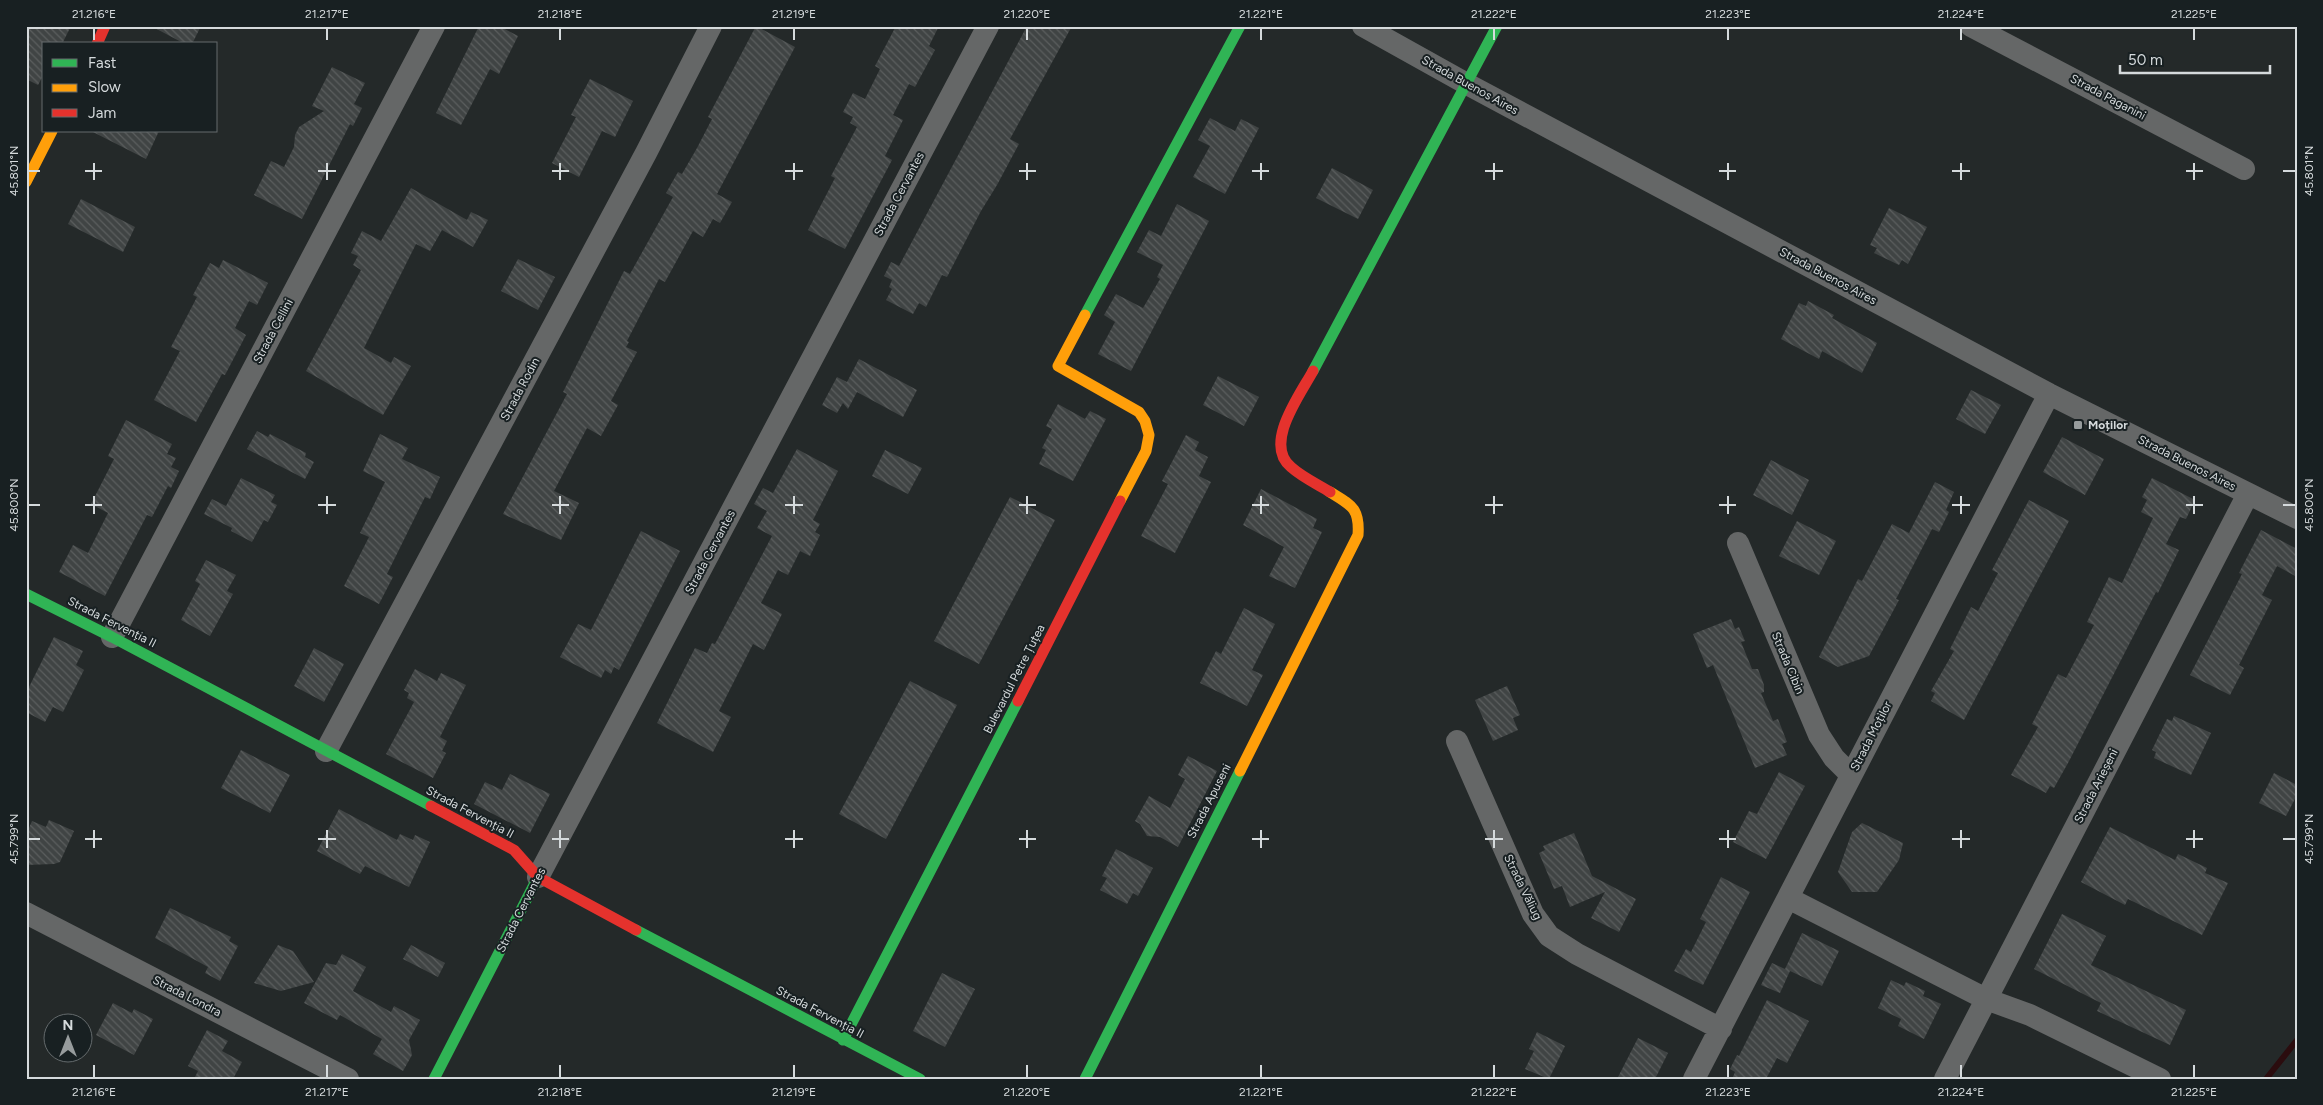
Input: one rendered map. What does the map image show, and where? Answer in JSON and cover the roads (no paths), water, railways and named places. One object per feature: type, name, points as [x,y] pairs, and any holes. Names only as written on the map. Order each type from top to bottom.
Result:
[{"type":"street","points":[[97,42],[105,26]]},
{"type":"street","name":"Strada Cellini","points":[[112,636],[434,26]]},
{"type":"street","name":"Strada Rodin","points":[[326,751],[646,153],[711,26]]},
{"type":"street","name":"Strada Cervantes","points":[[434,1079],[538,877],[988,26]]},
{"type":"street","name":"Bulevardul Petre Țuțea","points":[[843,1040],[1146,451],[1150,436],[1147,422],[1139,412],[1058,366],[1240,26]]},
{"type":"street","name":"Strada Buenos Aires","points":[[1363,26],[1467,84],[2048,394],[2297,518]]},
{"type":"street","points":[[1467,84],[1496,26]]},
{"type":"street","name":"Strada Paganini","points":[[1971,26],[2244,169]]},
{"type":"street","name":"Strada Apuseni","points":[[1085,1079],[1358,535],[1358,519],[1349,504],[1289,466],[1279,448],[1282,429],[1467,84]]},
{"type":"street","points":[[26,182],[51,132]]},
{"type":"street","name":"Strada Moților","points":[[1694,1079],[2048,394]]},
{"type":"street","name":"Strada Arieșeni","points":[[1945,1079],[2248,494]]},
{"type":"street","name":"Strada Cibin","points":[[1738,543],[1819,735],[1834,758],[1852,775]]},
{"type":"street","name":"Strada Fervenția II","points":[[26,594],[112,636],[514,850],[538,877],[843,1040],[920,1079]]},
{"type":"street","name":"Strada Văliug","points":[[1458,741],[1533,914],[1550,936],[1577,954],[1721,1029]]},
{"type":"street","points":[[1788,898],[1986,999],[2030,1015],[2160,1079]]},
{"type":"street","name":"Strada Londra","points":[[26,913],[348,1079]]},
{"type":"waterway","points":[[2266,1079],[2297,1040]]},
{"type":"place","name":"Moților","points":[[2078,425]]}]
